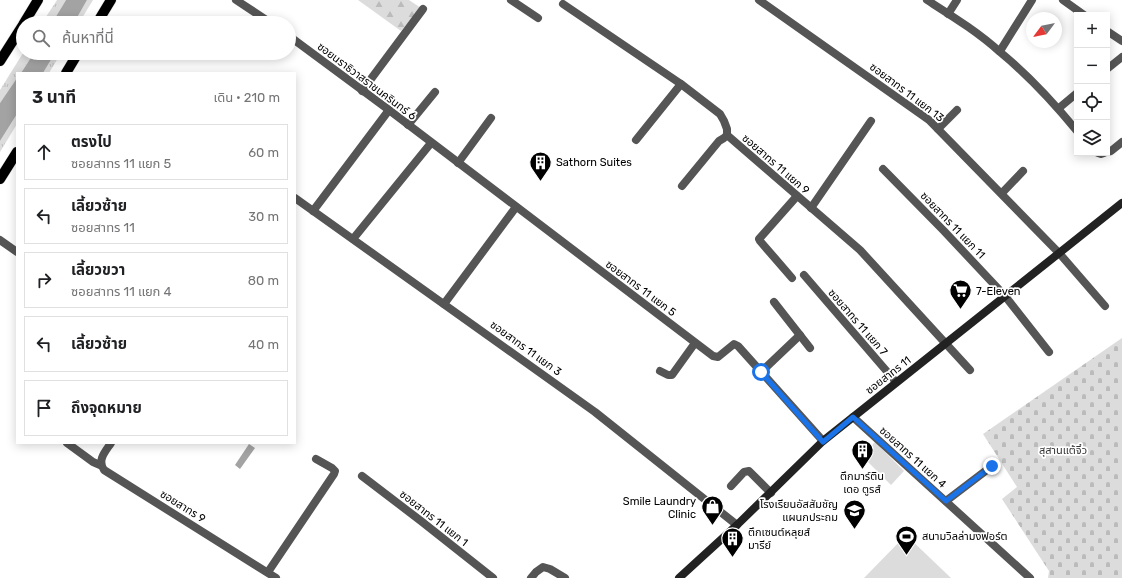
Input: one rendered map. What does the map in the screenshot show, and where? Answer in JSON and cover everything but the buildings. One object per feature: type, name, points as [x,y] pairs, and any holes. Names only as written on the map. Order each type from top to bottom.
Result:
[{"type":"main road","points":[[29,16],[38,0]]},
{"type":"main road","points":[[101,16],[111,0]]},
{"type":"main road","points":[[0,61],[16,36]]},
{"type":"main road","points":[[67,72],[74,60]]},
{"type":"main road","points":[[0,179],[16,154]]},
{"type":"street","points":[[236,0],[260,16]]},
{"type":"street","points":[[511,0],[538,18]]},
{"type":"street","name":"ซอยสาทร 11 แยก 13","points":[[759,0],[930,120],[1059,253],[1105,306]]},
{"type":"street","points":[[927,0],[1000,52],[1058,108],[1074,127]]},
{"type":"street","points":[[948,14],[957,0]]},
{"type":"street","points":[[1000,52],[1032,0]]},
{"type":"street","points":[[1063,0],[1080,12]]},
{"type":"street","name":"ซอยสาทร 11 แยก 9","points":[[563,4],[681,84],[720,114],[726,125],[727,135],[865,255],[970,370]]},
{"type":"street","points":[[362,91],[423,9]]},
{"type":"street","points":[[1110,33],[1122,41]]},
{"type":"street","name":"ซอยนราธิวาสราชนครินทร์ 6","points":[[296,41],[431,143]]},
{"type":"street","points":[[1110,67],[1122,57]]},
{"type":"street","points":[[636,140],[681,84]]},
{"type":"street","points":[[408,125],[435,92]]},
{"type":"street","points":[[1058,108],[1074,95]]},
{"type":"street","points":[[313,211],[389,110]]},
{"type":"street","points":[[938,129],[957,110]]},
{"type":"street","points":[[458,163],[491,118]]},
{"type":"street","points":[[811,208],[870,121]]},
{"type":"street","points":[[682,186],[719,141],[727,135]]},
{"type":"street","points":[[1110,151],[1122,142]]},
{"type":"street","points":[[353,239],[431,143]]},
{"type":"street","name":"ซอยสาทร 11 แยก 5","points":[[431,143],[695,343],[716,357],[732,345],[734,344],[738,346],[823,442]]},
{"type":"street","name":"ซอยสาทร 11 แยก 11","points":[[883,169],[944,230],[1005,296],[1049,352]]},
{"type":"street","points":[[1002,193],[1023,171]]},
{"type":"street","points":[[792,278],[760,242],[759,238],[797,196]]},
{"type":"street","name":"ซอยสาทร 11 แยก 3","points":[[296,199],[596,412],[737,525]]},
{"type":"street","name":"ซอยสาทร 11","points":[[679,578],[771,493],[823,442],[896,382],[946,344],[1122,203]]},
{"type":"street","points":[[444,304],[516,207]]},
{"type":"street","points":[[0,240],[16,251]]},
{"type":"street","name":"ซอยสาทร 11 แยก 7","points":[[804,275],[896,382]]},
{"type":"street","points":[[774,302],[810,348]]},
{"type":"street","points":[[761,372],[800,336]]},
{"type":"street","points":[[660,371],[668,375],[672,375],[695,343]]},
{"type":"street","name":"ซอยสาทร 11 แยก 4","points":[[853,417],[1030,578]]},
{"type":"street","name":"ซอยสาทร 9","points":[[68,444],[93,462],[100,465],[104,470],[276,578]]},
{"type":"street","points":[[100,465],[103,455],[110,444]]},
{"type":"street","points":[[268,572],[334,474],[335,471],[332,468],[316,459]]},
{"type":"street","points":[[946,501],[992,466]]},
{"type":"street","points":[[731,486],[744,472],[749,471],[771,493]]},
{"type":"street","name":"ซอยสาทร 11 แยก 1","points":[[362,476],[493,578]]},
{"type":"street","points":[[531,578],[543,567],[550,569],[565,578]]},
{"type":"green space","points":[[57,0],[66,0],[56,16],[47,16]]},
{"type":"green space","points":[[87,0],[93,0],[83,16],[78,16]]},
{"type":"green space","points":[[358,0],[409,0],[421,8],[401,31]]},
{"type":"green space","points":[[19,60],[29,60],[22,72],[16,72],[16,79],[0,103],[0,90]]},
{"type":"green space","points":[[51,60],[57,60],[50,72],[44,72]]},
{"type":"green space","points":[[16,116],[16,126],[0,152],[0,141]]},
{"type":"green space","name":"สุสานแต้จิ๋ว","points":[[1122,338],[1122,578],[1048,578],[1049,571],[1002,499],[1017,487],[983,434]]},
{"type":"green space","points":[[875,442],[904,471],[891,485],[862,456]]},
{"type":"green space","name":"สนามวิลล่ามงฟอร์ต","points":[[906,535],[951,578],[864,578]]},
{"type":"shaded area","points":[[66,0],[87,0],[78,16],[56,16]]},
{"type":"shaded area","points":[[29,60],[51,60],[44,72],[22,72]]},
{"type":"shaded area","points":[[16,79],[16,116],[0,141],[0,103]]},
{"type":"shaded area","points":[[249,444],[255,448],[240,469],[235,465]]},
{"type":"place","name":"Sathorn Suites","points":[[541,182]]},
{"type":"place","name":"7-Eleven","points":[[961,310]]},
{"type":"place","name":"ตึกมาร์ติน เดอ ตูรส์","points":[[862,470]]},
{"type":"place","name":"Smile Laundry Clinic","points":[[712,526]]},
{"type":"place","name":"โรงเรียนอัสสัมชัญ แผนกประถม","points":[[854,530]]},
{"type":"place","name":"สนามวิลล่ามงฟอร์ต","points":[[907,556]]},
{"type":"place","name":"ตึกเซนต์หลุยส์ มารีย์","points":[[732,558]]},
{"type":"route","points":[[761,372],[823,442],[853,417],[946,501],[992,466]]}]
